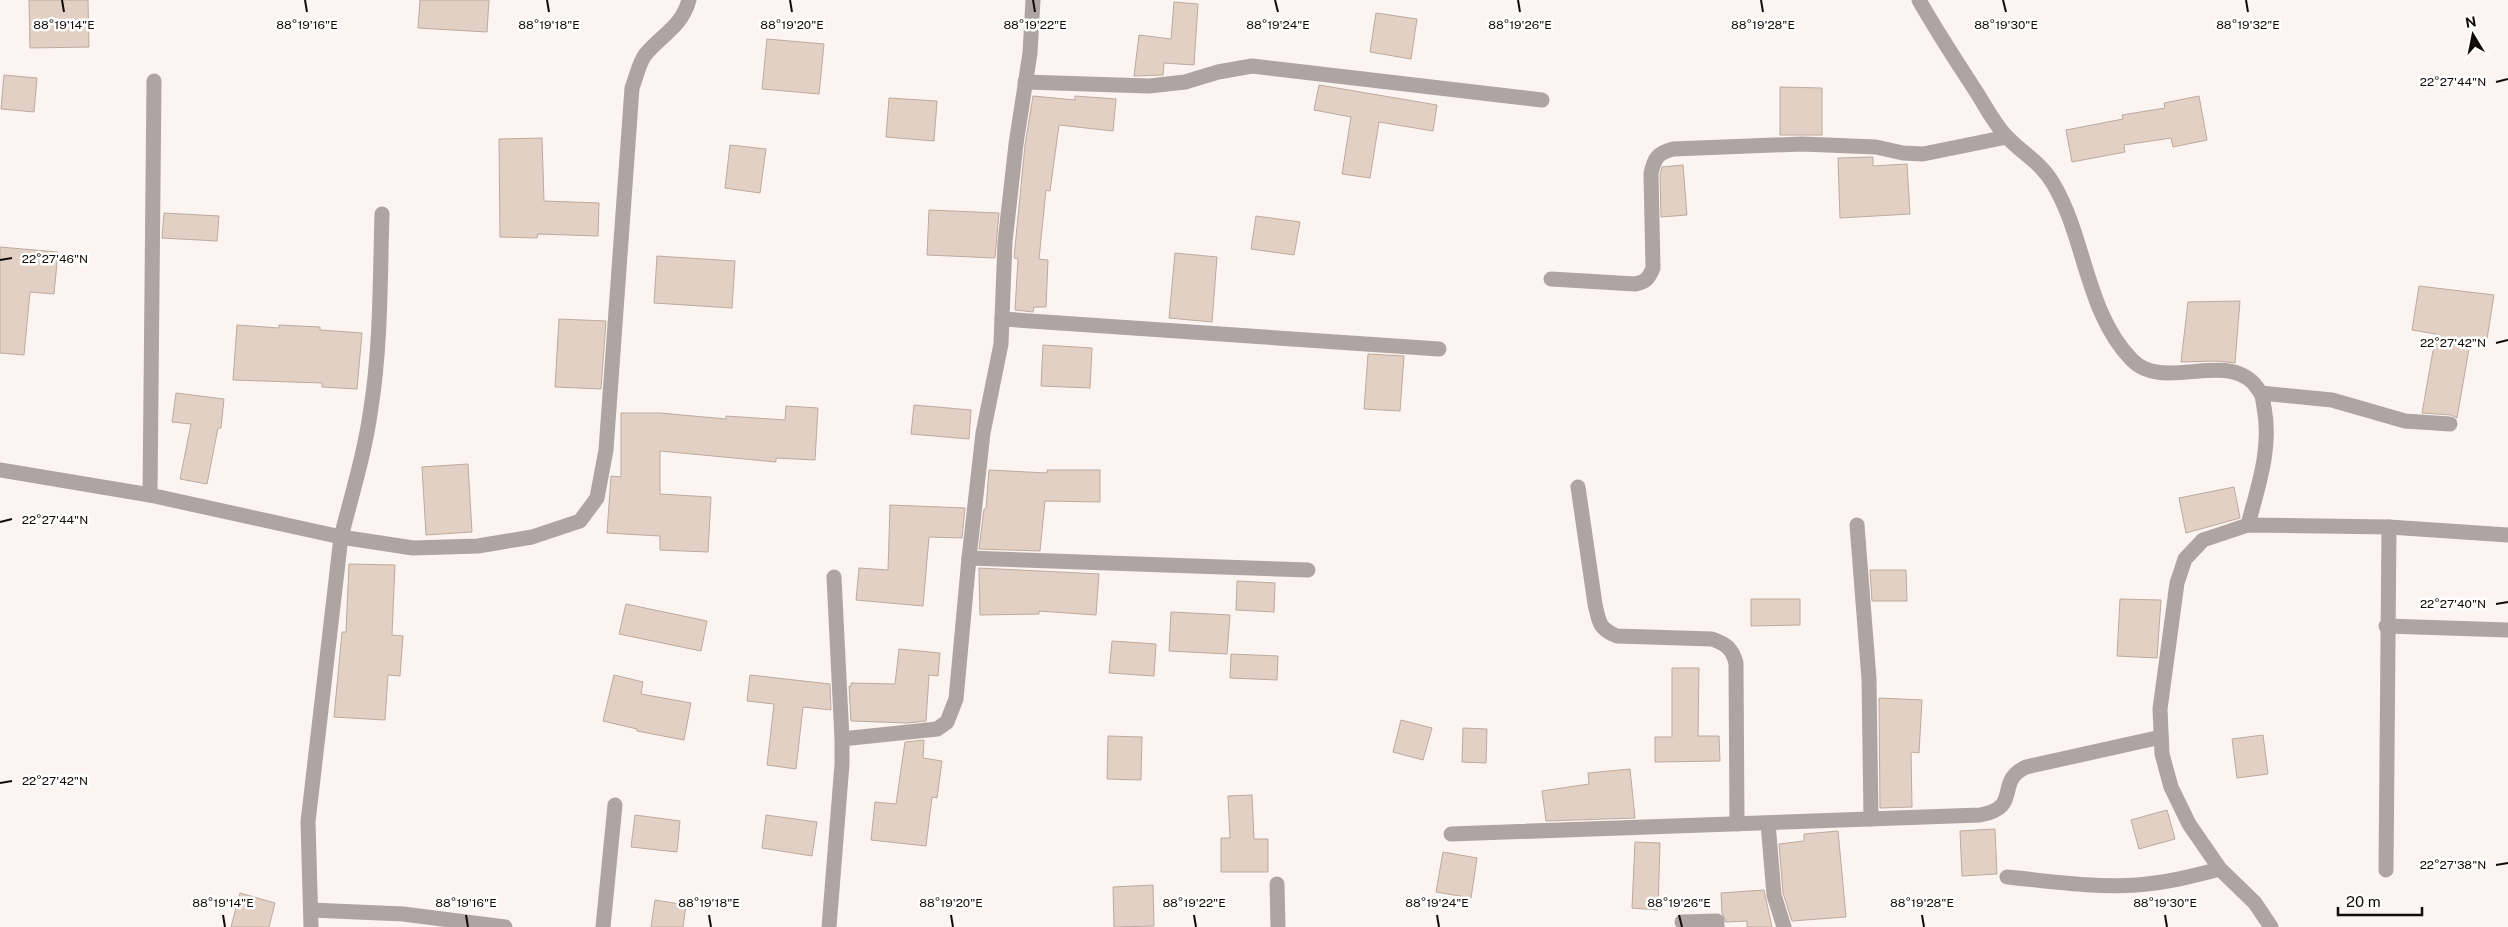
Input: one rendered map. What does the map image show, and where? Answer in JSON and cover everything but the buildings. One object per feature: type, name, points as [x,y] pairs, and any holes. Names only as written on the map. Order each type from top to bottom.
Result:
[{"type":"street","points":[[0,470],[150,495],[341,537],[413,548],[478,546],[532,538],[580,520],[597,498],[606,450],[632,88],[645,56],[672,30],[685,13],[689,0]]},
{"type":"street","points":[[842,739],[937,729],[947,722],[956,698],[983,434],[1001,344],[1009,200],[1030,53],[1033,0]]},
{"type":"street","points":[[1919,0],[2007,137],[2034,159],[2054,184],[2070,219],[2088,278],[2114,339],[2134,362],[2154,371],[2221,370],[2245,375],[2261,393],[2268,426],[2266,454],[2248,525]]},
{"type":"street","points":[[1025,82],[1149,86],[1185,82],[1218,72],[1252,66],[1542,100]]},
{"type":"street","points":[[150,495],[154,82]]},
{"type":"street","points":[[1551,279],[1636,284],[1644,282],[1650,277],[1653,268],[1651,174],[1654,161],[1661,152],[1673,149],[1802,144],[1876,147],[1903,153],[1923,154],[2007,137]]},
{"type":"street","points":[[311,927],[308,822],[341,537],[360,465],[372,407],[379,329],[382,214]]},
{"type":"street","points":[[1002,319],[1438,349]]},
{"type":"street","points":[[2261,393],[2332,400],[2405,421],[2450,424]]},
{"type":"street","points":[[1578,486],[1594,604],[1598,621],[1605,631],[1617,636],[1712,639],[1725,643],[1733,652],[1736,663],[1737,824]]},
{"type":"street","points":[[1858,525],[1869,679],[1871,819]]},
{"type":"street","points":[[2271,927],[2255,903],[2220,868],[2189,824],[2171,787],[2162,754],[2160,709],[2177,583],[2185,558],[2203,540],[2248,525],[2389,527],[2508,534]]},
{"type":"street","points":[[2386,870],[2386,626],[2389,527]]},
{"type":"street","points":[[969,558],[1308,570]]},
{"type":"street","points":[[829,927],[842,764],[834,577]]},
{"type":"street","points":[[2386,626],[2508,630]]},
{"type":"street","points":[[1451,834],[1990,813],[2000,808],[2006,800],[2009,782],[2015,772],[2161,737]]},
{"type":"street","points":[[604,927],[615,805]]},
{"type":"street","points":[[1768,823],[1774,895],[1784,927]]},
{"type":"street","points":[[2006,877],[2087,884],[2136,885],[2181,879],[2220,868]]},
{"type":"street","points":[[1277,884],[1278,927]]},
{"type":"street","points":[[311,910],[403,914],[505,927]]},
{"type":"street","points":[[1682,922],[1717,921],[1717,927]]}]
